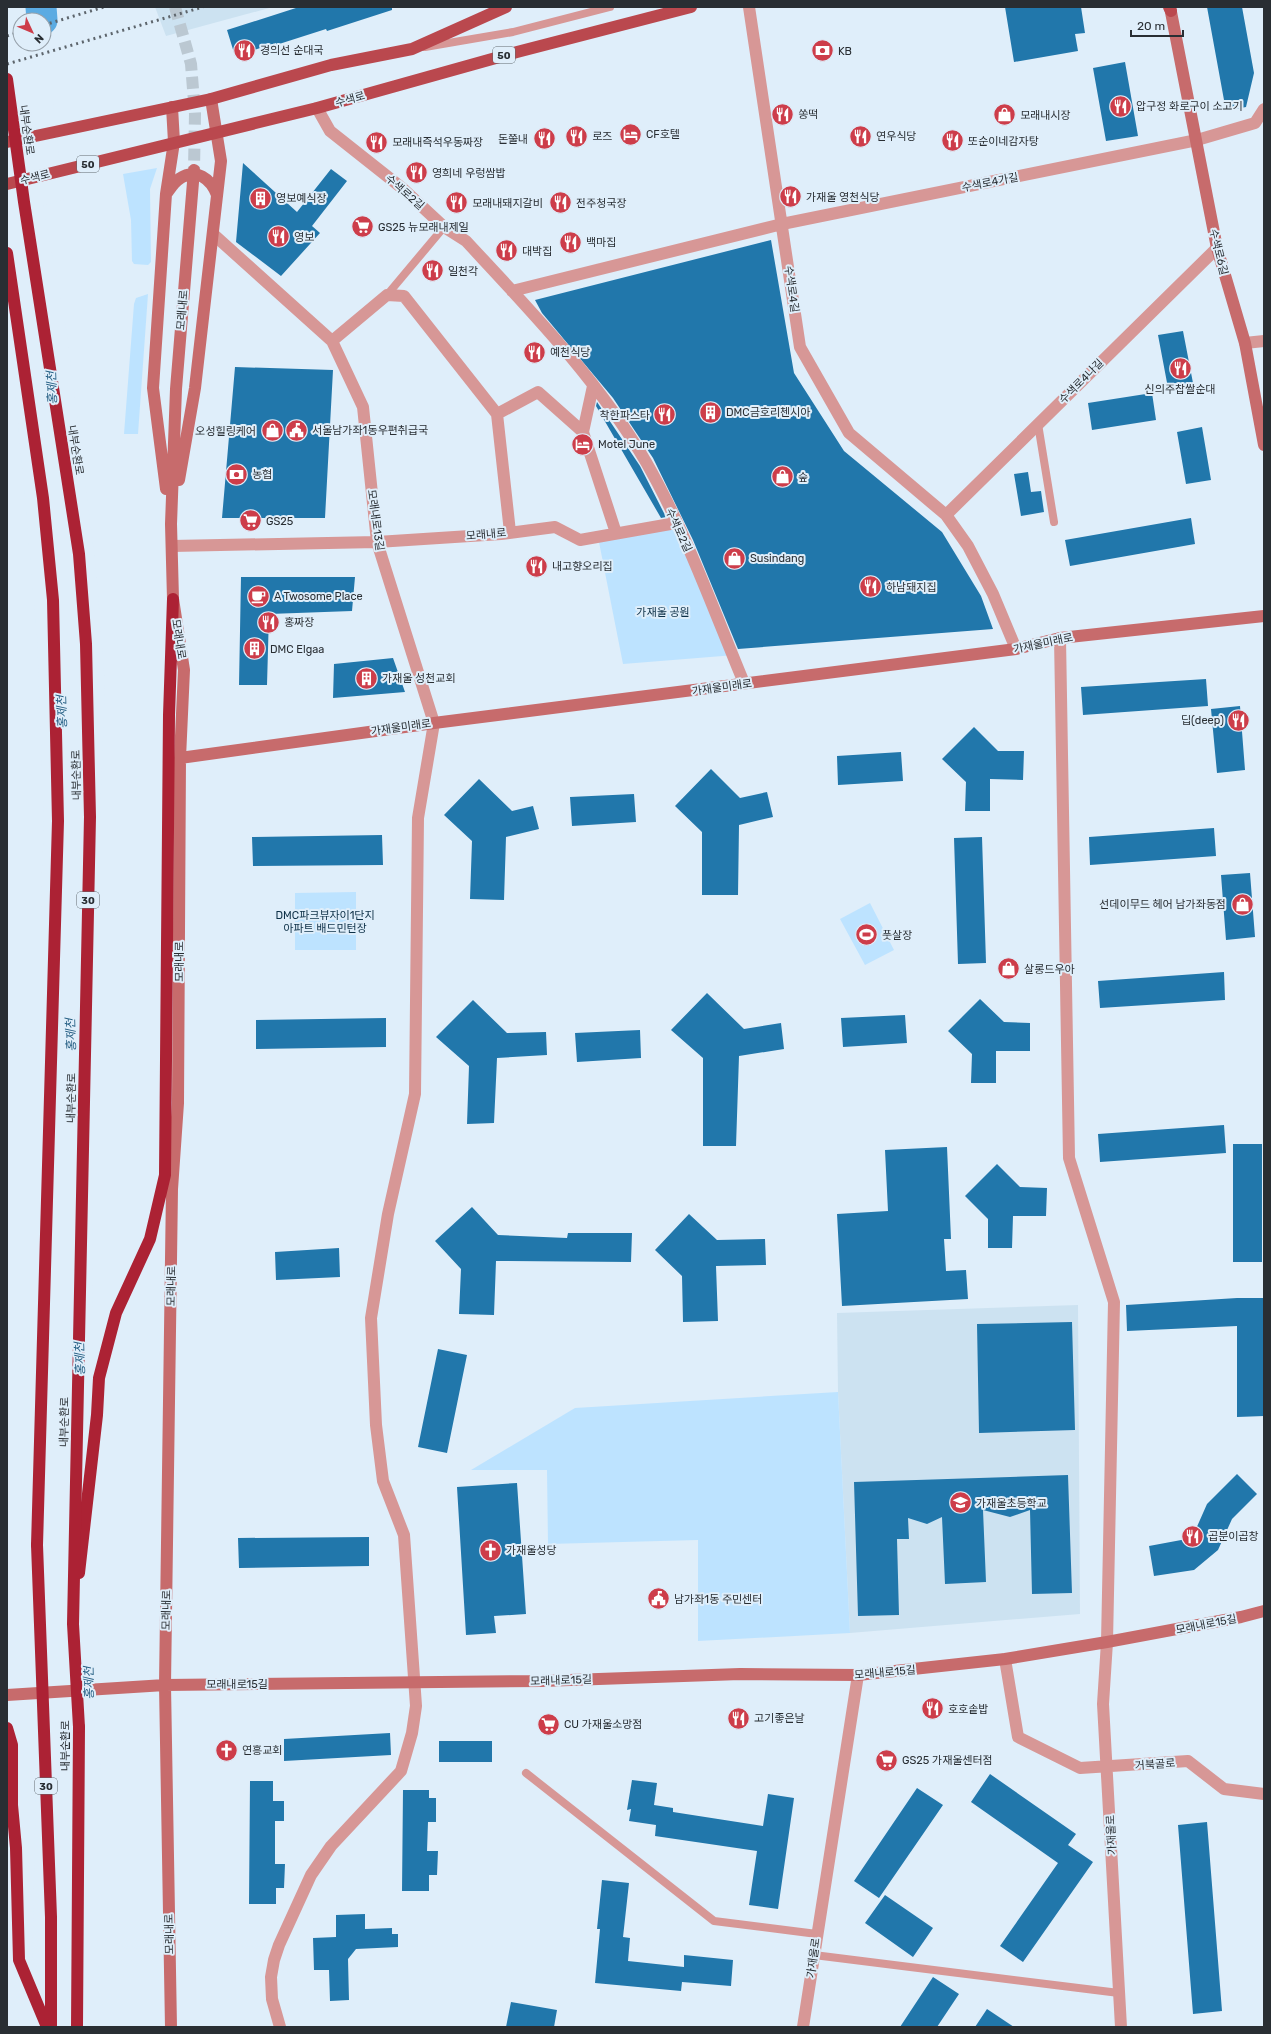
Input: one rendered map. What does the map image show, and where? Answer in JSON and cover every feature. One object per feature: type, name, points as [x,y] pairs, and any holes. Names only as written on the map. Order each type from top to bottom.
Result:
[{"type":"highway","name":"내부순환로","points":[[7,80],[24,202],[79,554],[86,644],[90,817],[73,1624],[79,1727],[77,2027]]},
{"type":"highway","name":"내부순환로","points":[[7,253],[43,498],[52,592],[58,821],[37,1545],[51,1917],[51,2027]]},
{"type":"highway","points":[[73,1624],[97,1414],[99,1378],[116,1313],[150,1239],[165,1175],[169,715],[173,599]]},
{"type":"highway","points":[[7,1728],[12,1745],[12,1805],[16,1848],[19,1960],[47,2027]]},
{"type":"main road","points":[[7,142],[211,99],[331,65],[412,49],[506,7]]},
{"type":"main road","name":"수색로","points":[[7,184],[172,143],[218,134],[516,52],[691,7]]},
{"type":"main road","name":"수색로6길","points":[[1170,8],[1217,248],[1245,343]]},
{"type":"main road","points":[[171,524],[195,388],[221,161],[218,134],[211,99]]},
{"type":"main road","points":[[168,108],[172,143],[166,194],[153,388],[171,524]]},
{"type":"main road","name":"모래내로","points":[[171,2027],[165,1685],[172,1197],[178,1103],[180,758],[184,670],[173,599],[171,524],[176,389],[194,170]]},
{"type":"main road","points":[[166,194],[179,178],[195,174],[209,181],[217,195]]},
{"type":"main road","points":[[1245,343],[1264,445]]},
{"type":"main road","name":"가재울미래로","points":[[180,758],[434,723],[1016,649],[1060,638],[1264,616]]},
{"type":"main road","name":"모래내로15길","points":[[7,1695],[165,1685],[542,1681],[740,1674],[858,1675],[1005,1660],[1241,1617],[1264,1611]]},
{"type":"street","name":"수색로4길","points":[[749,7],[800,347],[849,433],[946,515],[968,546],[979,566],[993,594],[1016,649]]},
{"type":"street","name":"수색로2길","points":[[317,108],[330,131],[402,188],[444,227],[466,241],[575,362],[611,409],[646,462],[676,523],[744,684]]},
{"type":"street","points":[[1197,140],[1255,124],[1264,109]]},
{"type":"street","name":"수색로4가길","points":[[782,224],[1197,140]]},
{"type":"street","points":[[512,291],[782,224]]},
{"type":"street","name":"모래내로13길","points":[[213,234],[332,341],[363,407],[377,542],[434,723]]},
{"type":"street","name":"수색로4나길","points":[[946,515],[1217,248]]},
{"type":"street","points":[[332,341],[387,295],[404,296],[497,414],[510,532]]},
{"type":"street","points":[[1245,343],[1264,341]]},
{"type":"street","points":[[583,432],[593,386]]},
{"type":"street","points":[[497,414],[538,392],[583,432],[616,533]]},
{"type":"street","name":"모래내로","points":[[172,546],[377,542],[510,532],[555,527],[580,540],[676,523]]},
{"type":"street","name":"가재울로","points":[[1060,638],[1069,1158],[1114,1302],[1107,1642],[1103,1704],[1108,1768],[1121,2027]]},
{"type":"street","points":[[280,2027],[272,1999],[271,1977],[274,1960],[279,1945],[297,1903],[319,1863],[331,1846],[364,1809],[394,1780],[400,1771],[412,1733],[416,1706],[404,1535],[383,1481],[376,1425],[371,1318],[388,1214],[415,1094],[418,818],[434,723]]},
{"type":"street","points":[[1005,1660],[1018,1737],[1080,1768],[1108,1768]]},
{"type":"street","name":"가재울로","points":[[803,2027],[858,1675]]},
{"type":"street","name":"거북골로","points":[[1108,1768],[1188,1761],[1224,1789],[1264,1794]]},
{"type":"lane","points":[[412,49],[513,32],[610,7]]},
{"type":"lane","points":[[643,19],[670,7]]},
{"type":"lane","points":[[387,295],[444,227]]},
{"type":"lane","points":[[1038,424],[1054,522]]},
{"type":"lane","points":[[526,1773],[714,1921],[817,1934]]},
{"type":"lane","points":[[814,1955],[1119,1993]]},
{"type":"shaded area","points":[[155,7],[273,7],[166,36]]},
{"type":"shaded area","name":"가재울초등학교","points":[[1078,1305],[1080,1614],[850,1633],[838,1392],[837,1313]]},
{"type":"green space","points":[[157,168],[150,189],[151,262],[148,265],[134,264],[132,261],[131,220],[123,174]]},
{"type":"green space","points":[[148,294],[138,434],[124,434],[134,304],[136,298]]},
{"type":"green space","name":"가재울 공원","points":[[679,528],[735,655],[623,664],[598,537]]},
{"type":"green space","name":"DMC파크뷰자이1단지 아파트 배드민턴장","points":[[356,892],[356,950],[295,950],[295,893]]},
{"type":"green space","name":"풋살장","points":[[870,903],[894,950],[865,965],[840,919]]},
{"type":"green space","points":[[838,1392],[850,1633],[698,1641],[698,1540],[548,1544],[547,1470],[471,1470],[575,1408]]},
{"type":"pier","points":[[7,7],[21,7],[22,12],[12,12],[12,52],[47,52],[48,66],[25,72],[29,110],[53,104],[64,200],[43,205],[67,334],[96,569],[105,684],[90,1092],[93,1260],[92,1414],[96,1414],[101,1808],[86,1808],[89,2027],[31,2027],[38,1685],[45,1088],[41,890],[44,827],[37,635],[7,298]]},
{"type":"pier","points":[[41,8],[42,12],[28,12]]},
{"type":"building","points":[[299,7],[392,7],[392,10],[327,31],[326,29],[235,56],[227,30]]},
{"type":"building","points":[[1005,7],[1081,7],[1085,33],[1075,34],[1078,51],[1014,62]]},
{"type":"building","points":[[1207,7],[1242,7],[1254,73],[1246,107],[1226,111]]},
{"type":"building","points":[[1125,62],[1138,136],[1106,141],[1093,68]]},
{"type":"building","name":"영보예식장","points":[[243,163],[297,212],[331,169],[347,181],[312,226],[320,233],[281,276],[236,242]]},
{"type":"building","name":"DMC금호리첸시아","points":[[771,240],[794,373],[844,451],[942,532],[981,596],[993,629],[738,649],[693,540],[653,458],[613,398],[542,313],[535,300]]},
{"type":"building","points":[[1183,331],[1193,383],[1168,388],[1158,335]]},
{"type":"building","points":[[235,367],[333,370],[325,518],[222,518]]},
{"type":"building","points":[[1152,393],[1156,420],[1092,430],[1088,403]]},
{"type":"building","points":[[597,402],[640,466],[666,517],[661,518],[596,406]]},
{"type":"building","points":[[1202,427],[1211,480],[1186,484],[1177,432]]},
{"type":"building","points":[[1028,472],[1031,492],[1041,491],[1044,512],[1021,516],[1014,474]]},
{"type":"building","points":[[1191,518],[1195,544],[1070,566],[1065,540]]},
{"type":"building","name":"DMC Elgaa","points":[[241,577],[355,577],[352,611],[269,614],[267,685],[239,685]]},
{"type":"building","name":"가재울 성천교회","points":[[393,658],[405,692],[333,698],[334,664]]},
{"type":"building","points":[[1206,679],[1208,706],[1083,715],[1081,687]]},
{"type":"building","points":[[1240,706],[1245,770],[1217,773],[1211,709]]},
{"type":"building","points":[[974,727],[998,751],[1024,751],[1023,780],[990,779],[990,811],[965,811],[966,782],[942,759]]},
{"type":"building","points":[[901,752],[903,781],[838,785],[837,756]]},
{"type":"building","points":[[711,769],[740,798],[767,792],[773,817],[739,825],[738,895],[702,895],[702,832],[675,806]]},
{"type":"building","points":[[479,779],[512,811],[533,806],[539,829],[506,837],[504,900],[470,899],[472,841],[444,815]]},
{"type":"building","points":[[634,794],[636,822],[572,826],[570,797]]},
{"type":"building","points":[[1214,828],[1216,856],[1090,865],[1089,837]]},
{"type":"building","points":[[382,835],[383,865],[253,866],[252,837]]},
{"type":"building","points":[[982,837],[986,963],[958,964],[954,838]]},
{"type":"building","points":[[1250,873],[1255,937],[1226,940],[1221,875]]},
{"type":"building","points":[[1224,972],[1225,1000],[1100,1008],[1098,981]]},
{"type":"building","points":[[707,993],[744,1029],[781,1023],[784,1049],[739,1056],[736,1146],[703,1146],[703,1058],[671,1030]]},
{"type":"building","points":[[980,999],[1004,1022],[1030,1023],[1030,1051],[996,1051],[996,1083],[971,1083],[972,1054],[948,1031]]},
{"type":"building","points":[[473,1000],[507,1033],[546,1032],[547,1055],[497,1058],[494,1123],[467,1124],[469,1066],[436,1037]]},
{"type":"building","points":[[905,1015],[907,1043],[843,1047],[841,1018]]},
{"type":"building","points":[[386,1018],[386,1047],[256,1049],[256,1020]]},
{"type":"building","points":[[640,1030],[641,1058],[577,1062],[575,1033]]},
{"type":"building","points":[[1224,1125],[1226,1153],[1100,1162],[1098,1134]]},
{"type":"building","points":[[1233,1144],[1262,1144],[1262,1262],[1233,1262]]},
{"type":"building","points":[[947,1147],[951,1239],[944,1239],[946,1271],[966,1270],[968,1299],[842,1306],[837,1214],[888,1211],[885,1150]]},
{"type":"building","points":[[997,1164],[1020,1187],[1047,1188],[1046,1216],[1013,1216],[1012,1248],[988,1248],[988,1219],[965,1196]]},
{"type":"building","points":[[472,1207],[498,1235],[567,1238],[568,1233],[632,1233],[631,1262],[496,1261],[494,1315],[459,1314],[461,1269],[435,1241]]},
{"type":"building","points":[[689,1214],[717,1240],[765,1239],[766,1265],[716,1266],[718,1321],[683,1322],[682,1276],[655,1250]]},
{"type":"building","points":[[339,1248],[340,1277],[276,1280],[275,1252]]},
{"type":"building","points":[[1237,1298],[1264,1298],[1264,1416],[1237,1417],[1237,1326],[1127,1331],[1126,1305]]},
{"type":"building","points":[[1072,1322],[1075,1430],[979,1433],[977,1324]]},
{"type":"building","points":[[438,1349],[467,1355],[447,1453],[418,1447]]},
{"type":"building","points":[[1237,1474],[1257,1494],[1232,1519],[1218,1550],[1194,1570],[1154,1576],[1149,1546],[1192,1538],[1207,1504]]},
{"type":"building","points":[[1068,1475],[1072,1593],[1032,1594],[1030,1510],[1010,1517],[983,1510],[986,1582],[945,1584],[942,1517],[927,1524],[908,1518],[909,1539],[897,1539],[899,1615],[858,1616],[854,1482]]},
{"type":"building","name":"가재울성당","points":[[517,1483],[526,1614],[494,1616],[496,1633],[466,1635],[457,1487]]},
{"type":"building","points":[[369,1537],[369,1566],[239,1568],[238,1538]]},
{"type":"building","points":[[390,1733],[391,1755],[284,1761],[284,1739]]},
{"type":"building","points":[[439,1741],[492,1741],[492,1762],[439,1762]]},
{"type":"building","points":[[990,1774],[1076,1834],[1068,1845],[1093,1862],[1023,1962],[1000,1946],[1058,1863],[971,1802]]},
{"type":"building","points":[[632,1780],[657,1783],[654,1805],[673,1808],[673,1812],[763,1826],[768,1794],[794,1798],[778,1909],[749,1905],[757,1851],[655,1836],[656,1825],[629,1821],[631,1809],[627,1810]]},
{"type":"building","points":[[250,1781],[273,1781],[273,1801],[284,1801],[284,1821],[275,1821],[275,1864],[285,1864],[284,1888],[276,1888],[276,1904],[249,1904]]},
{"type":"building","points":[[917,1788],[943,1805],[879,1898],[854,1881]]},
{"type":"building","points":[[403,1790],[429,1790],[429,1798],[436,1798],[436,1822],[428,1822],[427,1851],[438,1851],[437,1875],[429,1875],[429,1891],[402,1891]]},
{"type":"building","points":[[1207,1822],[1222,2011],[1193,2014],[1178,1825]]},
{"type":"building","points":[[602,1880],[629,1883],[623,1937],[630,1938],[628,1961],[684,1967],[684,1955],[733,1960],[731,1986],[682,1982],[681,1991],[595,1983],[600,1929],[597,1929]]},
{"type":"building","points":[[885,1895],[933,1928],[913,1957],[865,1923]]},
{"type":"building","points":[[365,1914],[365,1929],[392,1928],[392,1934],[398,1934],[398,1947],[356,1949],[348,1959],[349,2000],[330,2001],[329,1970],[314,1970],[313,1938],[336,1937],[336,1915]]},
{"type":"building","points":[[933,1977],[959,1994],[937,2027],[900,2027]]},
{"type":"building","points":[[511,2002],[557,2010],[554,2027],[506,2027]]},
{"type":"building","points":[[987,2009],[1014,2027],[975,2027]]},
{"type":"waterway","name":"홍제천","points":[[41,7],[41,12]]},
{"type":"tunnel","points":[[175,7],[191,64],[195,114],[194,170]]},
{"type":"railway","points":[[52,23],[104,7]]},
{"type":"railway","points":[[7,64],[203,7]]},
{"type":"railway","points":[[7,36],[12,34]]},
{"type":"place","name":"경의선 순대국","points":[[245,50]]},
{"type":"place","name":"KB","points":[[823,51]]},
{"type":"place","name":"압구정 화로구이 소고기","points":[[1120,106]]},
{"type":"place","name":"쏭떡","points":[[782,114]]},
{"type":"place","name":"모래내시장","points":[[1004,115]]},
{"type":"place","name":"CF호텔","points":[[630,134]]},
{"type":"place","name":"로즈","points":[[577,136]]},
{"type":"place","name":"연우식당","points":[[861,136]]},
{"type":"place","name":"돈쭐내","points":[[544,139]]},
{"type":"place","name":"또순이네감자탕","points":[[952,141]]},
{"type":"place","name":"모래내즉석우동짜장","points":[[377,142]]},
{"type":"place","name":"영희네 우렁쌈밥","points":[[417,173]]},
{"type":"place","name":"가재울 영천식당","points":[[791,197]]},
{"type":"place","name":"영보예식장","points":[[261,198]]},
{"type":"place","name":"모래내돼지갈비","points":[[457,203]]},
{"type":"place","name":"전주청국장","points":[[561,203]]},
{"type":"place","name":"GS25 뉴모래내제일","points":[[362,227]]},
{"type":"place","name":"영보","points":[[278,237]]},
{"type":"place","name":"백마집","points":[[571,242]]},
{"type":"place","name":"대박집","points":[[506,251]]},
{"type":"place","name":"일천각","points":[[432,271]]},
{"type":"place","name":"예천식당","points":[[534,352]]},
{"type":"place","name":"신의주찹쌀순대","points":[[1180,369]]},
{"type":"place","name":"DMC금호리첸시아","points":[[710,412]]},
{"type":"place","name":"착한파스타","points":[[665,415]]},
{"type":"place","name":"서울남가좌1동우편취급국","points":[[297,430]]},
{"type":"place","name":"오성힐링케어","points":[[272,431]]},
{"type":"place","name":"Motel June","points":[[582,444]]},
{"type":"place","name":"농협","points":[[236,474]]},
{"type":"place","name":"숲","points":[[783,477]]},
{"type":"place","name":"GS25","points":[[250,521]]},
{"type":"place","name":"Susindang","points":[[734,558]]},
{"type":"place","name":"내고향오리집","points":[[536,566]]},
{"type":"place","name":"하남돼지집","points":[[870,587]]},
{"type":"place","name":"A Twosome Place","points":[[258,596]]},
{"type":"place","name":"홍짜장","points":[[269,622]]},
{"type":"place","name":"DMC Elgaa","points":[[254,649]]},
{"type":"place","name":"가재울 성천교회","points":[[367,678]]},
{"type":"place","name":"딥(deep)","points":[[1239,720]]},
{"type":"place","name":"선데이무드 헤어 남가좌동점","points":[[1242,904]]},
{"type":"place","name":"풋살장","points":[[867,935]]},
{"type":"place","name":"살롱드우아","points":[[1008,969]]},
{"type":"place","name":"가재울초등학교","points":[[961,1503]]},
{"type":"place","name":"곱분이곱창","points":[[1192,1536]]},
{"type":"place","name":"가재울성당","points":[[491,1550]]},
{"type":"place","name":"남가좌1동 주민센터","points":[[658,1599]]},
{"type":"place","name":"호호솥밥","points":[[932,1709]]},
{"type":"place","name":"고기좋은날","points":[[739,1718]]},
{"type":"place","name":"CU 가재울소망점","points":[[549,1724]]},
{"type":"place","name":"연흥교회","points":[[226,1750]]},
{"type":"place","name":"GS25 가재울센터점","points":[[886,1760]]}]
